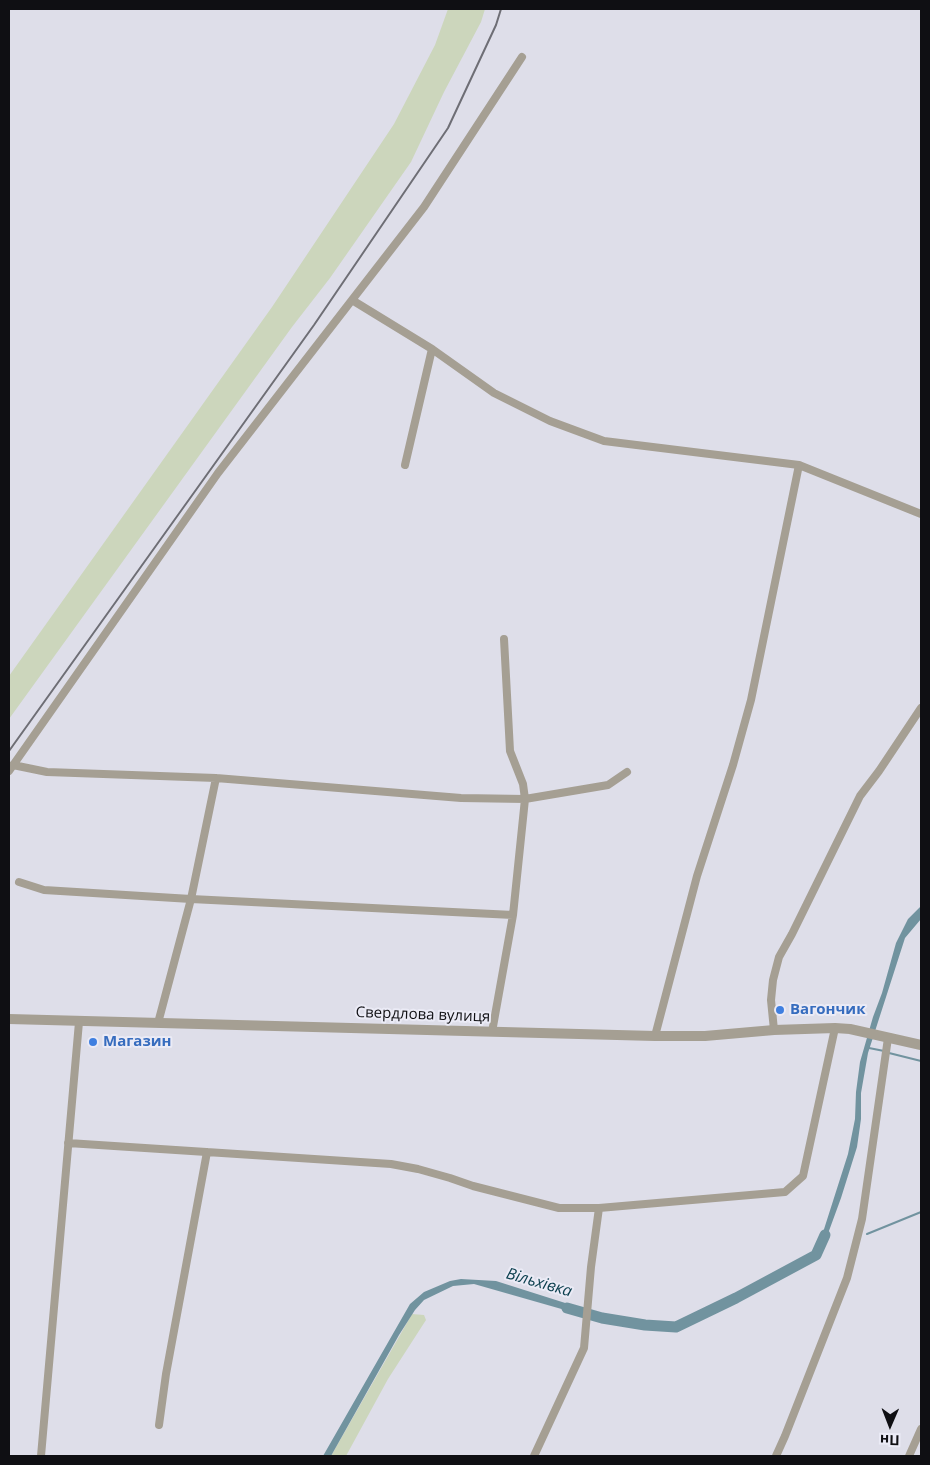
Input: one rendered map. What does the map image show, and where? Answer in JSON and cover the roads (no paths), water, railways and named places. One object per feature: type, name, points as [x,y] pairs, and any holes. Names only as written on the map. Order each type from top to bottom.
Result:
[{"type":"street","points":[[522,57],[424,208],[218,473],[11,768],[47,772],[216,778],[462,798],[525,799],[608,785],[627,772]]},
{"type":"street","points":[[352,300],[432,349],[494,392],[550,421],[604,441],[799,465],[921,514]]},
{"type":"street","points":[[405,465],[432,349]]},
{"type":"street","points":[[655,1036],[697,876],[733,765],[751,700],[799,465]]},
{"type":"street","points":[[492,1032],[513,915],[525,799],[523,784],[510,751],[504,639]]},
{"type":"street","points":[[774,1030],[771,1000],[773,980],[779,957],[860,796],[921,708]]},
{"type":"street","points":[[158,1023],[191,899],[216,778]]},
{"type":"street","points":[[19,882],[44,890],[513,915]]},
{"type":"street","name":"Свердлова вулиця","points":[[9,1019],[655,1036],[705,1036],[774,1030],[835,1028],[850,1029],[921,1045]]},
{"type":"street","points":[[41,1456],[79,1022]]},
{"type":"street","points":[[68,1143],[391,1164],[418,1169],[473,1186],[559,1208],[599,1208],[785,1192],[803,1176],[835,1028]]},
{"type":"street","points":[[776,1456],[847,1278],[862,1219],[884,1037]]},
{"type":"street","points":[[159,1425],[166,1374],[207,1152]]},
{"type":"street","points":[[534,1456],[584,1348],[599,1208]]},
{"type":"street","points":[[908,1456],[921,1429]]},
{"type":"water","points":[[921,906],[921,919],[905,938],[868,1053],[861,1093],[861,1119],[857,1147],[822,1250],[818,1248],[848,1154],[855,1119],[860,1062],[896,943],[908,919]]},
{"type":"water","points":[[461,1279],[496,1281],[581,1308],[579,1314],[474,1284],[453,1286],[424,1300],[415,1310],[399,1335],[331,1456],[323,1456],[410,1304],[424,1292],[450,1281]]},
{"type":"waterway","name":"Вільхівка","points":[[869,1048],[884,1051]]},
{"type":"waterway","name":"Вільхівка","points":[[889,1053],[921,1061]]},
{"type":"waterway","name":"Вільхівка","points":[[867,1234],[921,1212]]},
{"type":"waterway","name":"Вільхівка","points":[[567,1308],[602,1318],[645,1325],[676,1327],[736,1298],[816,1255],[825,1235]]},
{"type":"railway","points":[[9,751],[314,325],[448,128],[496,25],[501,9]]},
{"type":"place","name":"Вагончик","points":[[780,1010]]},
{"type":"place","name":"Mагазин","points":[[93,1042]]}]
